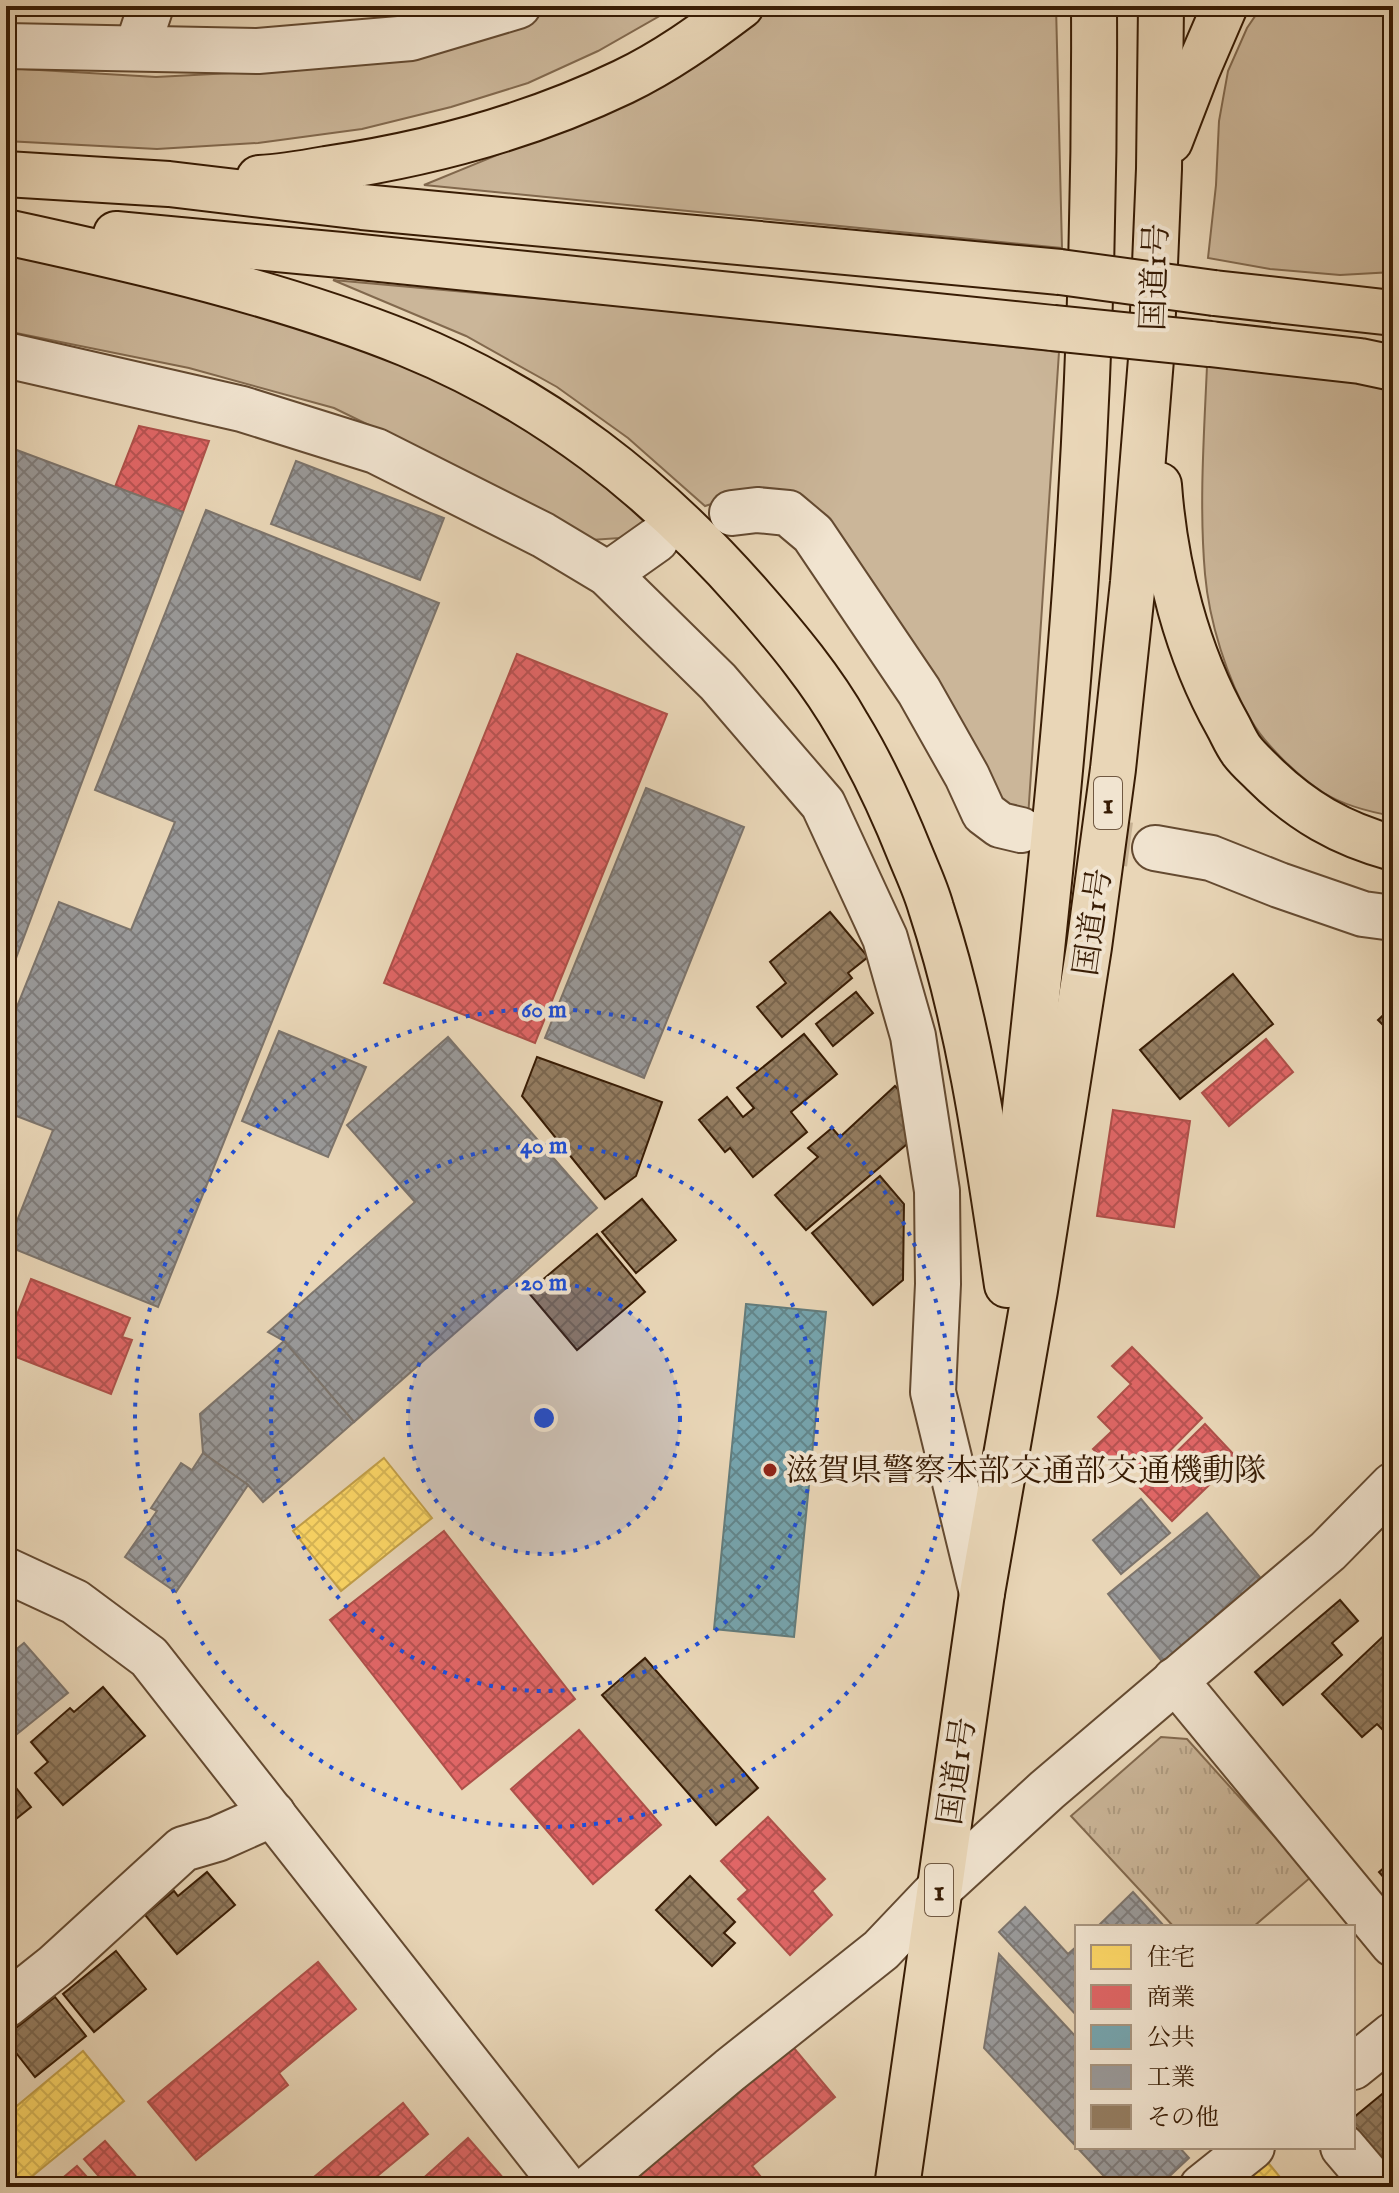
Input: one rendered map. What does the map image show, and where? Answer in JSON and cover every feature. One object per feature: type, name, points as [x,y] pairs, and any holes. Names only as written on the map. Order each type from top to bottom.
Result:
[{"type":"highway","points":[[169,184],[271,177],[364,164],[454,145],[538,117],[624,81],[704,34],[741,6]]},
{"type":"highway","name":"国道1号","points":[[982,1593],[1007,1285],[1061,760],[1076,576],[1088,368],[1094,172],[1094,6]]},
{"type":"highway","name":"国道1号","points":[[897,2187],[982,1593],[1035,1290],[1089,947],[1113,769],[1132,598],[1151,359],[1159,169],[1161,6]]},
{"type":"highway","points":[[1159,169],[1225,6]]},
{"type":"highway","points":[[6,174],[169,184],[362,207],[1060,272],[1382,312]]},
{"type":"highway","points":[[6,224],[325,253],[1382,364]]},
{"type":"highway","points":[[6,232],[182,273],[303,308],[408,345],[504,390],[590,446],[662,504],[730,573],[790,641],[848,725],[894,815],[931,906],[959,1010],[981,1112],[1007,1285]]},
{"type":"highway","points":[[1151,359],[1160,504],[1173,576],[1193,650],[1216,704],[1242,751],[1282,791],[1320,819],[1363,840],[1393,848]]},
{"type":"street","points":[[137,48],[151,6]]},
{"type":"street","points":[[6,46],[258,51],[411,38],[518,6]]},
{"type":"street","points":[[6,355],[242,409],[376,451],[543,535],[608,574],[718,682],[823,804],[885,938],[913,1036],[937,1191],[938,1284],[933,1392],[982,1593]]},
{"type":"street","points":[[732,513],[757,510],[788,513],[813,534],[919,691],[984,813],[1000,825],[1021,830]]},
{"type":"street","points":[[608,574],[656,540]]},
{"type":"street","points":[[1155,848],[1211,858],[1363,914],[1393,918]]},
{"type":"street","points":[[591,2187],[730,2070],[881,1950],[939,1889],[1047,1790],[1328,1551],[1393,1485]]},
{"type":"street","points":[[6,1570],[75,1602],[149,1657],[565,2187]]},
{"type":"street","points":[[1175,1680],[1393,1944]]},
{"type":"street","points":[[6,2005],[55,1966],[183,1849],[217,1839],[273,1814]]},
{"type":"street","points":[[1355,2065],[1393,2035]]},
{"type":"street","points":[[1202,2187],[1250,2149]]},
{"type":"street","points":[[1345,2149],[1377,2187]]},
{"type":"green space","points":[[570,6],[677,6],[598,51],[528,83],[451,107],[362,129],[258,143],[157,149],[6,141],[6,68],[156,77],[269,71],[425,47]]},
{"type":"green space","points":[[774,6],[1056,6],[1062,248],[424,185],[641,96],[704,57]]},
{"type":"green space","points":[[1262,6],[1393,6],[1393,272],[1340,275],[1270,269],[1208,258],[1219,121],[1228,71],[1247,28]]},
{"type":"green space","points":[[6,253],[177,286],[429,374],[521,426],[597,478],[650,527],[620,538],[591,540],[334,408],[189,368],[6,331]]},
{"type":"green space","points":[[333,280],[708,314],[1059,352],[1028,818],[1008,812],[855,571],[730,498],[705,506],[628,438],[557,387],[466,336]]},
{"type":"green space","points":[[1207,366],[1348,379],[1393,387],[1393,816],[1340,802],[1304,778],[1283,760],[1257,730],[1234,686],[1215,630],[1205,574],[1202,496]]},
{"type":"green space","points":[[1161,1737],[1187,1739],[1311,1877],[1255,1925],[1172,1925],[1071,1816]]},
{"type":"building: 住宅","points":[[384,1458],[432,1518],[341,1591],[293,1531]]},
{"type":"building: 住宅","points":[[83,2051],[124,2101],[19,2187],[6,2187],[6,2115]]},
{"type":"building: 住宅","points":[[1266,2160],[1288,2187],[1232,2187]]},
{"type":"building: 商業","points":[[139,426],[209,441],[183,512],[115,487]]},
{"type":"building: 商業","points":[[517,654],[667,714],[535,1043],[384,983]]},
{"type":"building: 商業","points":[[1266,1039],[1293,1072],[1229,1126],[1202,1093]]},
{"type":"building: 商業","points":[[1113,1110],[1190,1121],[1174,1227],[1097,1216]]},
{"type":"building: 商業","points":[[31,1279],[130,1318],[122,1337],[132,1340],[111,1394],[6,1353],[6,1343]]},
{"type":"building: 商業","points":[[1132,1347],[1202,1418],[1149,1472],[1106,1461],[1093,1449],[1112,1431],[1098,1417],[1131,1384],[1112,1366]]},
{"type":"building: 商業","points":[[1205,1424],[1237,1458],[1172,1521],[1140,1488]]},
{"type":"building: 商業","points":[[444,1531],[575,1699],[462,1789],[330,1620]]},
{"type":"building: 商業","points":[[579,1730],[661,1825],[593,1884],[511,1789]]},
{"type":"building: 商業","points":[[768,1817],[825,1879],[812,1891],[832,1915],[790,1955],[738,1899],[748,1890],[721,1861]]},
{"type":"building: 商業","points":[[318,1962],[356,2009],[279,2073],[288,2085],[196,2160],[148,2102]]},
{"type":"building: 商業","points":[[793,2047],[835,2097],[752,2166],[765,2182],[759,2187],[625,2187]]},
{"type":"building: 商業","points":[[403,2103],[428,2134],[364,2187],[302,2187]]},
{"type":"building: 商業","points":[[468,2138],[511,2187],[419,2187],[417,2184]]},
{"type":"building: 商業","points":[[105,2141],[145,2187],[108,2187],[84,2159]]},
{"type":"building: 商業","points":[[77,2166],[96,2187],[52,2187]]},
{"type":"building: 公共","name":"滋賀県警察本部交通部交通機動隊","points":[[746,1304],[826,1312],[794,1637],[714,1629]]},
{"type":"building: 工業","points":[[6,446],[183,512],[6,985]]},
{"type":"building: 工業","points":[[296,461],[444,518],[420,580],[271,524]]},
{"type":"building: 工業","points":[[206,510],[439,603],[158,1307],[7,1246],[53,1130],[6,1112],[6,1034],[59,902],[131,930],[175,822],[95,790]]},
{"type":"building: 工業","points":[[646,788],[744,827],[644,1078],[545,1038]]},
{"type":"building: 工業","points":[[279,1031],[366,1067],[328,1157],[242,1121]]},
{"type":"building: 工業","points":[[448,1037],[597,1208],[354,1422],[284,1341],[268,1332],[415,1202],[347,1125]]},
{"type":"building: 工業","points":[[284,1341],[354,1422],[263,1502],[248,1485],[203,1453],[200,1414]]},
{"type":"building: 工業","points":[[203,1453],[248,1485],[176,1592],[125,1557],[157,1511],[151,1508],[181,1463],[192,1470]]},
{"type":"building: 工業","points":[[1141,1499],[1170,1533],[1121,1574],[1093,1540]]},
{"type":"building: 工業","points":[[1207,1513],[1264,1582],[1164,1664],[1108,1594]]},
{"type":"building: 工業","points":[[24,1643],[68,1693],[6,1743],[6,1658]]},
{"type":"building: 工業","points":[[1133,1892],[1163,1925],[1099,1925]]},
{"type":"building: 工業","points":[[1025,1907],[1068,1954],[1075,1948],[1075,2014],[999,1932]]},
{"type":"building: 工業","points":[[999,1954],[1075,2036],[1075,2145],[984,2048]]},
{"type":"building: 工業","points":[[1078,2149],[1181,2149],[1189,2158],[1158,2187],[1114,2187]]},
{"type":"building: その他","points":[[830,912],[868,957],[848,973],[852,978],[782,1037],[757,1007],[786,983],[770,962]]},
{"type":"building: その他","points":[[1233,974],[1273,1024],[1180,1099],[1140,1050]]},
{"type":"building: その他","points":[[856,992],[873,1013],[833,1046],[816,1024]]},
{"type":"building: その他","points":[[1393,1006],[1393,1035],[1378,1020]]},
{"type":"building: その他","points":[[804,1034],[837,1074],[791,1112],[807,1132],[753,1177],[730,1148],[725,1152],[699,1120],[727,1097],[743,1117],[754,1108],[737,1088]]},
{"type":"building: その他","points":[[537,1057],[662,1102],[636,1176],[605,1199],[522,1096]]},
{"type":"building: その他","points":[[895,1086],[901,1092],[907,1144],[806,1230],[775,1195],[818,1157],[808,1148],[832,1128],[840,1137]]},
{"type":"building: その他","points":[[880,1176],[904,1204],[903,1280],[873,1305],[812,1233]]},
{"type":"building: その他","points":[[642,1199],[676,1240],[636,1273],[602,1232]]},
{"type":"building: その他","points":[[597,1234],[645,1292],[577,1350],[528,1292]]},
{"type":"building: その他","points":[[1340,1600],[1358,1621],[1332,1643],[1342,1655],[1283,1705],[1255,1672]]},
{"type":"building: その他","points":[[1393,1627],[1393,1740],[1377,1724],[1362,1737],[1322,1694]]},
{"type":"building: その他","points":[[645,1658],[758,1788],[716,1825],[602,1695]]},
{"type":"building: その他","points":[[103,1687],[145,1736],[63,1805],[35,1773],[48,1762],[31,1742],[70,1708],[74,1712]]},
{"type":"building: その他","points":[[6,1775],[31,1807],[6,1827]]},
{"type":"building: その他","points":[[1393,1860],[1393,1888],[1379,1872]]},
{"type":"building: その他","points":[[207,1872],[235,1905],[177,1954],[145,1915],[174,1891],[178,1896]]},
{"type":"building: その他","points":[[690,1876],[735,1922],[724,1933],[735,1943],[712,1966],[656,1910]]},
{"type":"building: その他","points":[[116,1951],[146,1989],[94,2032],[63,1994]]},
{"type":"building: その他","points":[[55,1997],[86,2036],[35,2077],[6,2036]]},
{"type":"building: その他","points":[[1393,2085],[1393,2173],[1355,2127],[1355,2116]]},
{"type":"tunnel","points":[[1021,830],[1155,848]]},
{"type":"place","name":"滋賀県警察本部交通部交通機動隊","points":[[770,1470]]}]
